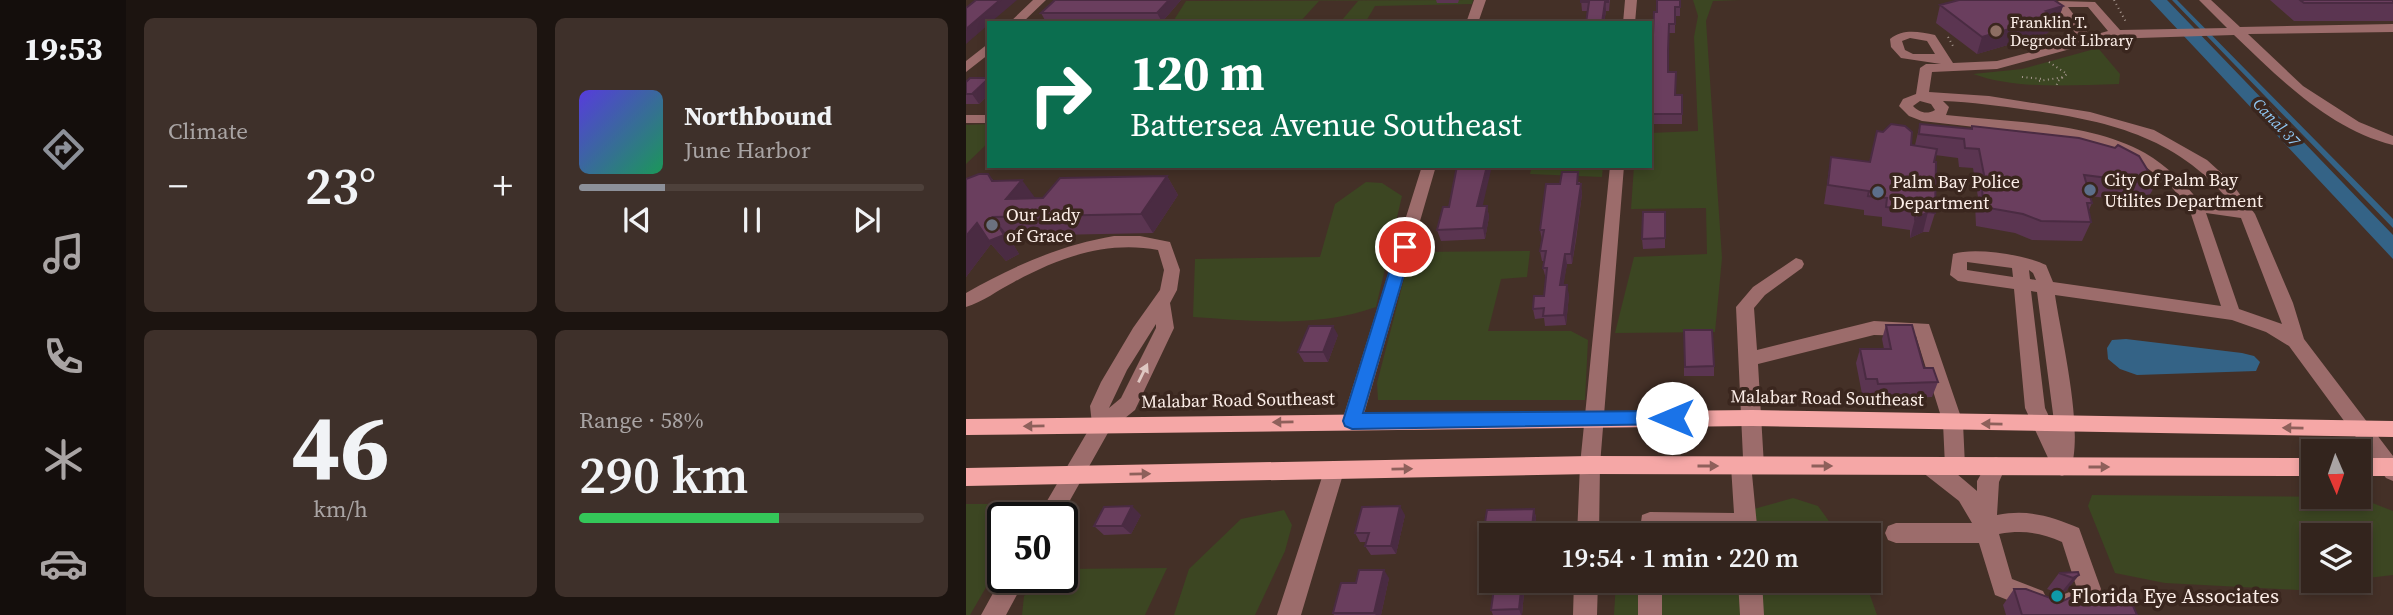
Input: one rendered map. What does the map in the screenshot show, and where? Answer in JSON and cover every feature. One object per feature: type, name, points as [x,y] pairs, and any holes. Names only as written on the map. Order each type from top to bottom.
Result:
[{"type":"main road","name":"Malabar Road Southeast","points":[[966,427],[1752,418],[2393,429]]},
{"type":"main road","points":[[966,477],[1590,465],[2301,467]]},
{"type":"main road","points":[[2371,468],[2392,469]]},
{"type":"street","points":[[1017,21],[1040,0]]},
{"type":"street","points":[[1473,21],[1480,0]]},
{"type":"street","points":[[1629,21],[1631,0]]},
{"type":"street","points":[[2205,0],[2230,30],[2298,89],[2354,125],[2393,141]]},
{"type":"street","points":[[2087,40],[2059,4],[2091,4],[2117,34]]},
{"type":"street","points":[[1922,97],[1926,68],[1946,63],[1997,65],[2117,34],[2393,29]]},
{"type":"street","points":[[966,68],[987,49]]},
{"type":"street","points":[[1922,97],[1948,96],[2066,110],[2111,119],[2168,142],[2215,176],[2247,214],[2292,323],[2295,341]]},
{"type":"street","points":[[1922,97],[1936,101],[1942,107],[1940,113],[1931,117],[2069,133],[2101,140],[2141,157],[2174,181],[2196,207],[2232,314]]},
{"type":"street","points":[[2066,110],[2069,133]]},
{"type":"street","points":[[966,119],[987,119]]},
{"type":"street","points":[[1352,421],[1428,168]]},
{"type":"street","points":[[1588,523],[1590,465],[1616,168]]},
{"type":"street","points":[[2196,207],[2247,214]]},
{"type":"street","points":[[966,301],[994,284],[1042,262],[1084,247],[1129,242],[1164,246],[1172,260],[1171,286],[1163,306],[1166,328],[1128,404],[1102,425],[1057,502]]},
{"type":"street","points":[[2062,467],[2065,425],[2045,288],[2040,269],[2026,262],[1965,256],[1959,258],[1958,275],[2022,285],[2045,288],[2232,314],[2266,322],[2295,341],[2392,469]]},
{"type":"street","points":[[2021,263],[2035,408],[2062,467]]},
{"type":"street","points":[[1746,523],[1752,418],[1745,307],[1759,290],[1796,264]]},
{"type":"street","points":[[1748,359],[1874,328],[1923,329],[1953,423],[1955,466]]},
{"type":"street","points":[[1896,533],[1987,530],[2021,519],[2048,524],[2071,535],[2089,589],[2085,599],[2060,603],[2003,587],[1987,530],[1966,494],[1929,466]]},
{"type":"street","points":[[1987,530],[1988,481],[1996,467]]},
{"type":"street","points":[[1289,615],[1334,471]]},
{"type":"street","points":[[993,615],[1005,593]]},
{"type":"street","points":[[1585,615],[1586,593]]},
{"type":"street","points":[[1650,593],[1650,615]]},
{"type":"street","points":[[1750,593],[1752,615]]},
{"type":"path","points":[[2114,0],[2134,33]]},
{"type":"path","points":[[1948,37],[1954,47]]},
{"type":"path","points":[[2050,63],[2067,74],[2058,81],[2056,87]]},
{"type":"path","points":[[2022,77],[2041,80],[2064,77]]},
{"type":"green space","points":[[1473,0],[1472,4],[1375,6],[1366,21],[1342,20],[1358,1],[1319,1],[1301,21],[1173,21],[1186,1]]},
{"type":"green space","points":[[1693,0],[1740,0],[1713,1],[1706,21],[1722,258],[1715,332],[1615,333],[1634,257],[1707,254],[1706,208],[1631,209],[1634,168],[1652,168],[1652,133],[1698,131],[1694,37],[1698,16]]},
{"type":"green space","points":[[2098,48],[2120,74],[2119,84],[2027,84],[1973,74],[2022,69]]},
{"type":"green space","points":[[987,124],[987,144],[966,164],[966,125]]},
{"type":"green space","points":[[1532,168],[1603,168],[1602,177],[1530,174]]},
{"type":"green space","points":[[1366,182],[1382,183],[1402,196],[1376,307],[1354,314],[1308,320],[1262,321],[1193,317],[1195,259],[1320,257],[1335,204]]},
{"type":"green space","points":[[1530,251],[1527,277],[1501,279],[1488,331],[1571,331],[1588,340],[1585,400],[1378,400],[1377,383],[1411,252]]},
{"type":"green space","points":[[2092,495],[2301,497],[2301,509],[2371,509],[2371,502],[2393,511],[2393,575],[2371,578],[2371,523],[2301,523],[2301,589],[2165,583],[2115,573],[2088,506]]},
{"type":"green space","points":[[1793,498],[1818,506],[1830,523],[1704,523]]},
{"type":"green space","points":[[966,504],[987,504],[987,586],[970,615],[966,615]]},
{"type":"green space","points":[[1284,510],[1292,525],[1285,551],[1255,615],[1174,615],[1189,569],[1241,519]]},
{"type":"green space","points":[[1167,568],[1145,615],[1022,615],[1024,596],[1028,593],[1078,593],[1078,569]]},
{"type":"green space","points":[[1615,593],[1869,593],[1877,615],[1614,615]]},
{"type":"water","name":"Canal 37","points":[[2150,0],[2167,0],[2393,235],[2393,259]]},
{"type":"water","points":[[2172,0],[2177,0],[2393,219],[2393,228]]},
{"type":"water","points":[[2126,339],[2242,353],[2254,356],[2260,362],[2256,371],[2137,375],[2120,369],[2108,359],[2107,348],[2112,340]]},
{"type":"building","points":[[976,0],[1000,0],[966,29],[966,8]]},
{"type":"building","points":[[1055,0],[1169,0],[1157,13],[1041,13]]},
{"type":"building","points":[[1608,0],[1605,2],[1602,21],[1586,21],[1589,2],[1581,2]]},
{"type":"building","points":[[1657,0],[1680,0],[1680,7],[1675,7],[1675,24],[1669,24],[1668,72],[1676,72],[1675,95],[1682,95],[1682,114],[1653,114],[1652,57],[1654,12],[1657,12]]},
{"type":"building","points":[[1959,0],[2054,0],[2063,6],[2046,11],[2054,16],[1982,37],[1940,5]]},
{"type":"building","points":[[2300,0],[2393,0],[2393,3],[2304,3]]},
{"type":"building","points":[[970,78],[987,78],[972,94],[966,94],[966,82]]},
{"type":"building","name":"Palm Bay Police Department","points":[[1891,124],[1905,126],[1912,132],[1911,145],[1937,149],[1934,162],[1935,213],[1928,212],[1915,219],[1915,211],[1886,207],[1887,198],[1868,196],[1869,191],[1828,185],[1831,157],[1870,162],[1877,131],[1883,132]]},
{"type":"building","points":[[1920,124],[1972,129],[1972,126],[2079,138],[2115,148],[2118,145],[2139,156],[2156,184],[2084,175],[2092,203],[2087,203],[2091,222],[2041,221],[2023,214],[1983,207],[1982,185],[1986,185],[1979,149],[1965,148],[1964,139],[1919,134]]},
{"type":"building","points":[[1457,168],[1486,168],[1477,206],[1487,206],[1483,228],[1437,230],[1443,207],[1449,207]]},
{"type":"building","points":[[1562,172],[1578,172],[1577,184],[1581,184],[1571,254],[1565,254],[1560,285],[1567,285],[1564,315],[1543,316],[1544,308],[1533,309],[1534,296],[1544,296],[1547,268],[1543,268],[1546,251],[1540,251],[1544,230],[1540,230],[1546,184],[1560,184]]},
{"type":"building","points":[[988,174],[992,181],[1022,180],[1006,199],[1043,198],[1060,178],[1167,176],[1141,214],[993,217],[1004,235],[989,241],[977,223],[966,236],[966,179]]},
{"type":"building","points":[[1643,212],[1665,212],[1665,238],[1642,239]]},
{"type":"building","points":[[1886,325],[1912,325],[1924,368],[1933,368],[1938,382],[1878,384],[1877,379],[1866,379],[1860,349],[1891,349]]},
{"type":"building","points":[[1309,326],[1333,326],[1323,352],[1298,352]]},
{"type":"building","points":[[1684,330],[1712,330],[1714,366],[1685,367]]},
{"type":"building","points":[[1132,506],[1122,526],[1094,526],[1104,507]]},
{"type":"building","points":[[1400,506],[1391,546],[1365,546],[1369,533],[1355,533],[1362,507]]},
{"type":"building","points":[[1534,509],[1532,523],[1485,523],[1487,510]]},
{"type":"building","points":[[1359,570],[1384,570],[1374,613],[1333,613],[1341,583],[1356,583]]},
{"type":"building","points":[[2078,572],[2079,575],[2073,578],[2059,573]]},
{"type":"building","points":[[2014,589],[2026,589],[2061,602],[2073,596],[2085,602],[2106,595],[2128,594],[2137,615],[2022,615]]},
{"type":"building","points":[[1493,593],[1521,593],[1519,609],[1491,610]]},
{"type":"place","name":"Franklin T. Degroodt Library","points":[[1996,31]]},
{"type":"place","name":"City Of Palm Bay Utilites Department","points":[[2090,190]]},
{"type":"place","name":"Palm Bay Police Department","points":[[1878,192]]},
{"type":"place","name":"Our Lady of Grace","points":[[992,225]]},
{"type":"place","name":"Florida Eye Associates","points":[[2057,596]]},
{"type":"route","points":[[1405,247],[1352,421],[1672,418]]}]
